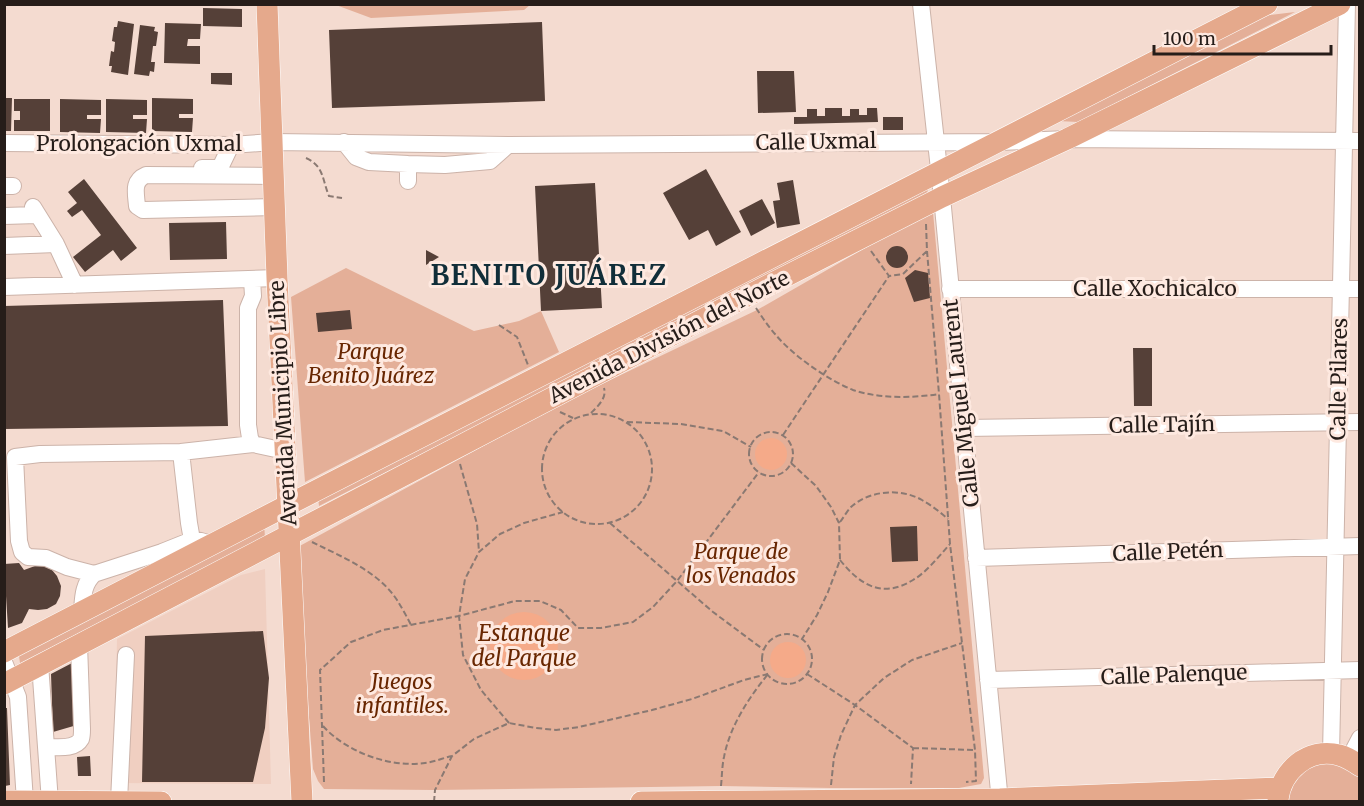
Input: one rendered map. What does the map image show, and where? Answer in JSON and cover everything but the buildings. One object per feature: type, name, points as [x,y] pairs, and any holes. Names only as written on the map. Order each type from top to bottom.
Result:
[{"type":"main road","name":"Avenida Municipio Libre","points":[[267,4],[277,278],[302,801]]},
{"type":"main road","name":"Avenida División del Norte","points":[[4,652],[82,611],[202,542],[288,504],[1267,4]]},
{"type":"main road","name":"Avenida División del Norte","points":[[7,676],[40,664],[942,197],[1067,139],[1340,4]]},
{"type":"main road","points":[[641,801],[1000,800],[1279,795],[1286,776],[1294,766],[1305,759],[1318,754],[1346,760]]},
{"type":"main road","points":[[4,801],[161,801]]},
{"type":"street","name":"Calle Miguel Laurent","points":[[921,4],[942,197],[1000,800]]},
{"type":"street","name":"Calle Pilares","points":[[1346,760],[1332,671],[1341,289],[1352,141],[1347,4]]},
{"type":"street","name":"Calle Uxmal","points":[[273,142],[508,145],[1067,139],[1352,141]]},
{"type":"street","name":"Prolongación Uxmal","points":[[4,143],[231,145],[273,142]]},
{"type":"street","points":[[344,142],[356,157],[408,172],[445,172],[490,161],[508,145]]},
{"type":"street","points":[[152,145],[161,172]]},
{"type":"street","points":[[222,172],[231,145]]},
{"type":"street","points":[[274,176],[222,172],[161,172],[139,178],[136,185],[137,206],[143,210],[275,207]]},
{"type":"street","points":[[4,216],[35,211],[56,244],[75,285]]},
{"type":"street","points":[[4,246],[56,244]]},
{"type":"street","points":[[4,287],[277,278]]},
{"type":"street","points":[[247,279],[253,296],[248,308],[248,425],[253,444]]},
{"type":"street","name":"Calle Xochicalco","points":[[950,289],[1359,289]]},
{"type":"street","name":"Calle Tajín","points":[[964,428],[1359,422]]},
{"type":"street","points":[[94,574],[67,567],[46,558],[28,557],[22,552],[10,454],[181,452],[253,444],[285,451]]},
{"type":"street","points":[[82,611],[84,590],[88,579],[94,574],[202,542],[181,452]]},
{"type":"street","name":"Calle Petén","points":[[976,558],[1359,546]]},
{"type":"street","points":[[47,747],[75,745],[80,740],[82,729],[79,644]]},
{"type":"street","points":[[118,801],[126,655]]},
{"type":"street","points":[[40,664],[50,801]]},
{"type":"street","name":"Calle Palenque","points":[[988,680],[1359,670]]},
{"type":"street","points":[[7,676],[18,697],[25,801]]},
{"type":"street","points":[[1346,760],[1359,738]]},
{"type":"path","points":[[305,157],[315,162],[321,171],[329,196],[342,198]]},
{"type":"path","points":[[926,219],[950,544],[975,750],[976,781],[965,782]]},
{"type":"path","points":[[862,238],[889,276]]},
{"type":"path","points":[[783,435],[889,276],[903,274],[927,251]]},
{"type":"path","points":[[749,295],[774,334],[794,353],[823,374],[853,390],[886,397],[921,397],[939,394]]},
{"type":"path","points":[[499,325],[516,337],[533,379]]},
{"type":"path","points":[[591,413],[600,403],[605,392],[601,372]]},
{"type":"path","points":[[591,413],[610,414],[627,422],[640,434],[650,451],[651,478],[640,503],[627,516],[610,523],[593,524],[577,520],[563,512],[550,498],[543,481],[542,463],[547,444],[558,429],[573,418],[591,413]]},
{"type":"path","points":[[627,422],[681,424],[723,431],[751,447]]},
{"type":"path","points":[[764,433],[783,435],[793,451],[791,463],[781,474],[773,476],[759,472],[754,467],[750,454],[754,441],[764,433]]},
{"type":"path","points":[[452,450],[459,460],[471,498],[477,524],[479,552]]},
{"type":"path","points":[[791,463],[816,486],[839,523],[840,560],[817,615],[802,639]]},
{"type":"path","points":[[324,782],[320,670],[351,642],[383,630],[459,616],[514,601],[540,601],[561,610],[578,628],[602,628],[633,622],[653,607],[677,581],[759,472]]},
{"type":"path","points":[[839,523],[851,507],[869,497],[888,492],[904,493],[921,499],[948,519]]},
{"type":"path","points":[[508,723],[481,690],[463,655],[459,616],[465,579],[479,552],[500,534],[524,523],[563,512]]},
{"type":"path","points":[[610,523],[712,612],[764,650]]},
{"type":"path","points":[[312,542],[376,577],[396,598],[411,625]]},
{"type":"path","points":[[840,560],[850,573],[866,585],[874,588],[888,588],[914,580],[950,544]]},
{"type":"path","points":[[788,634],[802,639],[811,651],[811,667],[807,674],[796,682],[789,683],[781,682],[768,675],[763,663],[764,650],[773,638],[788,634]]},
{"type":"path","points":[[831,800],[834,757],[855,705],[884,678],[912,660],[962,643]]},
{"type":"path","points":[[807,674],[855,705],[913,748],[975,750]]},
{"type":"path","points":[[323,726],[354,749],[373,758],[397,763],[425,764],[452,756],[474,739],[508,723],[556,730],[579,727],[692,699],[744,680],[768,675]]},
{"type":"path","points":[[722,800],[724,758],[732,731],[748,700],[768,675]]},
{"type":"path","points":[[911,785],[913,748]]},
{"type":"path","points":[[434,801],[435,790],[452,756]]},
{"type":"shaded area","points":[[265,569],[271,784],[114,783],[117,639],[241,575]]},
{"type":"green space","points":[[336,5],[530,5],[524,10],[371,18]]},
{"type":"green space","points":[[1295,12],[1078,122],[1058,121],[1262,16]]},
{"type":"green space","points":[[928,184],[927,197],[319,506],[318,498]]},
{"type":"green space","name":"Parque de los Venados","points":[[933,212],[984,778],[981,784],[959,788],[721,786],[435,790],[324,789],[313,769],[296,548],[564,402],[757,310]]},
{"type":"green space","name":"Parque Benito Juárez","points":[[346,268],[474,331],[519,321],[541,311],[559,352],[305,482],[291,297]]},
{"type":"green space","points":[[264,522],[265,538],[20,663],[18,649]]},
{"type":"green space","points":[[1327,762],[1352,770],[1359,778],[1359,801],[1288,802],[1295,779],[1312,766]]},
{"type":"water","points":[[771,438],[783,442],[787,454],[783,466],[771,470],[759,466],[755,454],[759,442]]},
{"type":"water","name":"Estanque del Parque","points":[[524,612],[537,614],[548,622],[556,633],[558,646],[556,659],[548,670],[537,678],[524,680],[511,678],[500,670],[492,659],[490,646],[492,633],[500,622],[511,614]]},
{"type":"water","points":[[788,642],[801,647],[806,660],[801,673],[788,678],[775,673],[770,660],[775,647]]},
{"type":"district","name":"BENITO JUÁREZ","points":[[549,276]]},
{"type":"park label","name":"Juegos infantiles.","points":[[402,694]]}]
